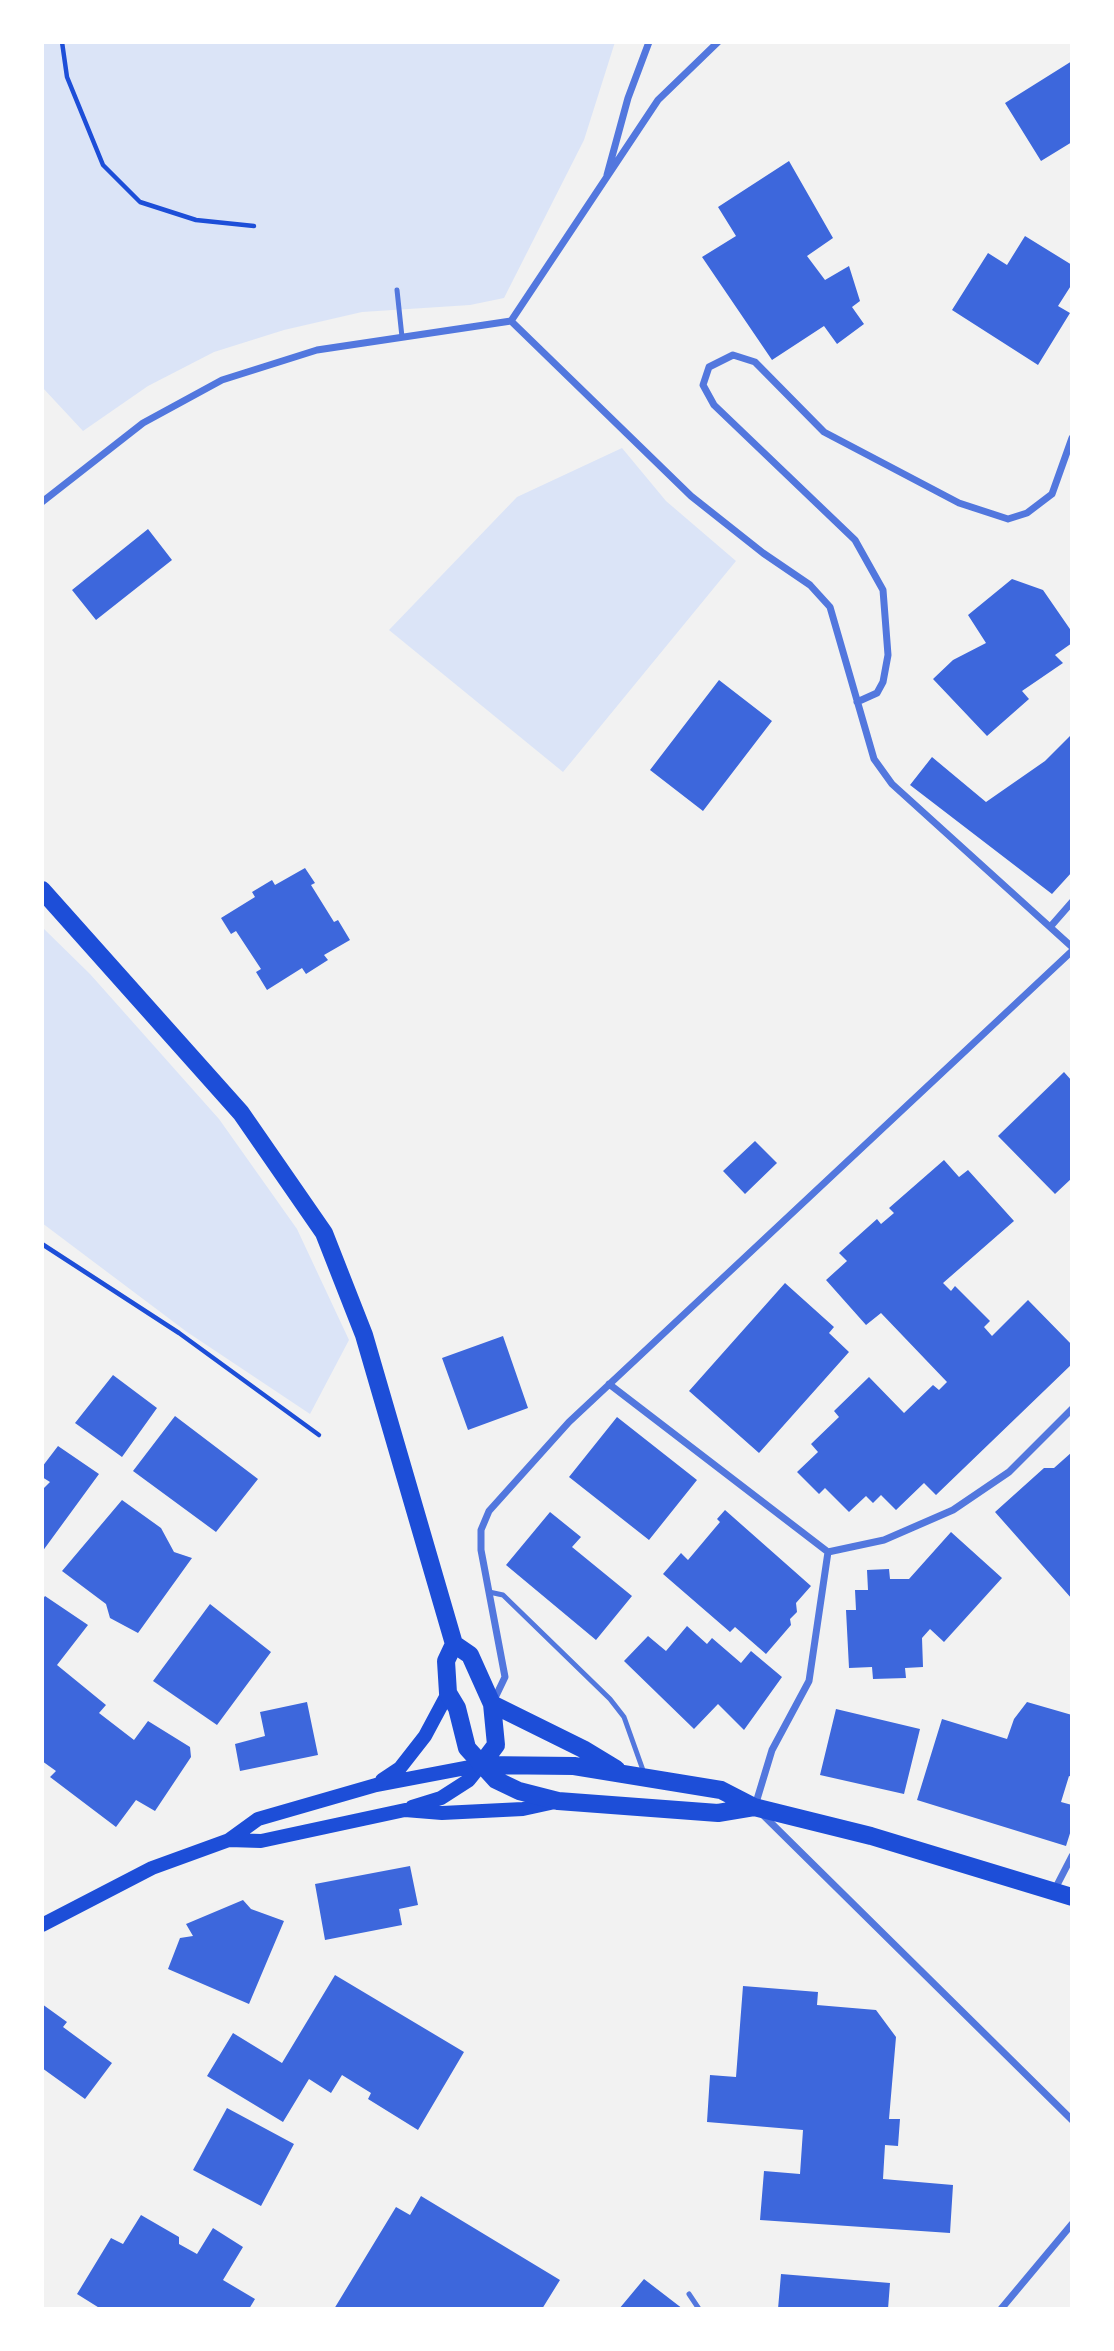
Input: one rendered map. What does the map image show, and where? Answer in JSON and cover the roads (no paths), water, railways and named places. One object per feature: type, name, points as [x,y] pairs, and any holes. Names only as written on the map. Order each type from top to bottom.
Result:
[{"type":"main road","points":[[42,890],[241,1113],[324,1233],[364,1335],[454,1644],[470,1655],[492,1703],[496,1745],[469,1780],[441,1798],[405,1810],[261,1841],[229,1839]]},
{"type":"main road","points":[[454,1644],[446,1661],[448,1693],[457,1708],[467,1748],[496,1780],[519,1791],[558,1801],[718,1813],[754,1807]]},
{"type":"main road","points":[[376,1785],[400,1768],[425,1737],[448,1693]]},
{"type":"main road","points":[[492,1703],[583,1749],[619,1771]]},
{"type":"main road","points":[[42,1925],[152,1868],[229,1839],[258,1819],[376,1785],[481,1765],[574,1766],[619,1771],[721,1790],[754,1807],[872,1836],[1072,1897]]},
{"type":"main road","points":[[405,1810],[442,1813],[523,1809],[558,1801]]},
{"type":"street","points":[[605,183],[628,98],[649,42]]},
{"type":"street","points":[[42,502],[143,423],[222,380],[317,350],[511,321],[658,100],[718,42]]},
{"type":"street","points":[[492,1703],[505,1677],[481,1550],[481,1530],[489,1511],[569,1422],[1072,949],[1051,926],[892,784],[874,759],[830,607],[810,585],[763,553],[691,496],[511,321]]},
{"type":"street","points":[[857,702],[877,693],[883,682],[888,655],[883,590],[855,540],[714,405],[703,385],[709,367],[733,355],[755,362],[824,432],[959,503],[1008,519],[1027,513],[1052,494],[1072,438]]},
{"type":"street","points":[[1051,926],[1072,902]]},
{"type":"street","points":[[609,1384],[828,1552]]},
{"type":"street","points":[[828,1552],[884,1539],[953,1510],[1009,1472],[1072,1409]]},
{"type":"street","points":[[828,1552],[809,1681],[772,1751],[754,1807],[1072,2120]]},
{"type":"street","points":[[1054,1890],[1072,1856]]},
{"type":"street","points":[[1001,2309],[1072,2224]]},
{"type":"lane","points":[[397,290],[402,337]]},
{"type":"lane","points":[[489,1592],[503,1595],[610,1699],[624,1717],[645,1776]]},
{"type":"lane","points":[[689,2294],[699,2309]]}]
